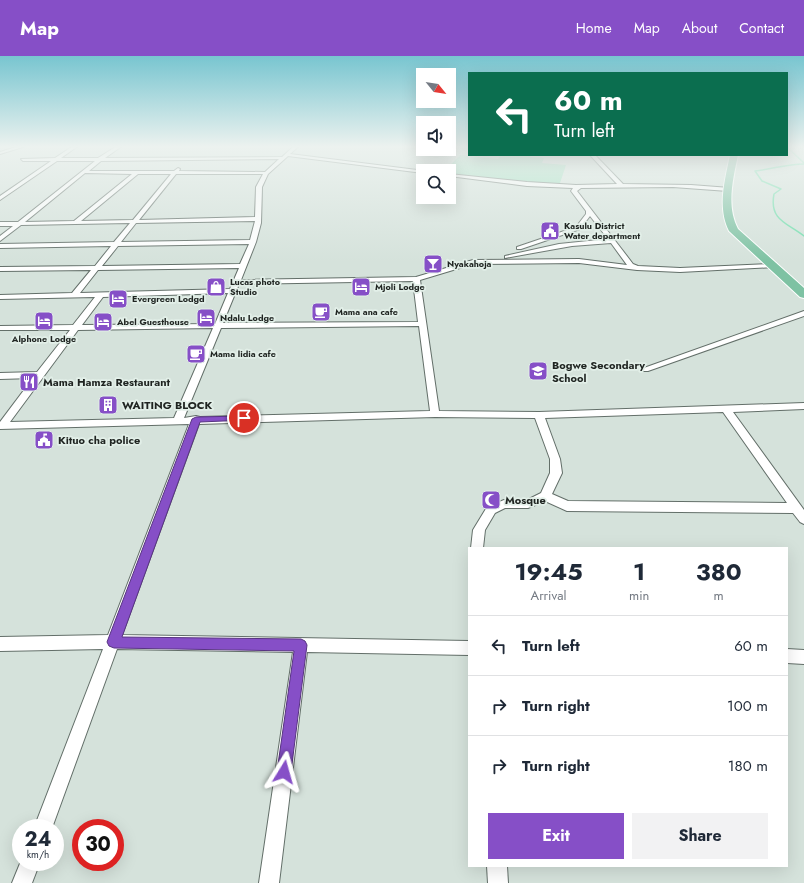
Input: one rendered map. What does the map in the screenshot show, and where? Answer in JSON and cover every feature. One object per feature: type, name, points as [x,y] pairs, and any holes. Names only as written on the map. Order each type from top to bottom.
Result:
[{"type":"highway","points":[[729,185],[728,222],[734,231],[804,294]]},
{"type":"street","points":[[0,198],[19,185]]},
{"type":"street","points":[[0,239],[70,185]]},
{"type":"street","points":[[75,223],[122,185]]},
{"type":"street","points":[[74,295],[98,268],[164,185]]},
{"type":"street","points":[[178,420],[253,242],[258,219],[260,185]]},
{"type":"street","points":[[537,185],[576,187],[676,185],[728,190]]},
{"type":"street","points":[[576,187],[574,192],[631,265],[637,268]]},
{"type":"street","points":[[235,282],[416,279],[578,228],[589,214],[589,211]]},
{"type":"street","points":[[0,224],[258,219]]},
{"type":"street","points":[[523,252],[552,236]]},
{"type":"street","points":[[477,261],[507,257],[523,252],[582,242],[612,241]]},
{"type":"street","points":[[0,246],[253,242]]},
{"type":"street","points":[[477,261],[579,261],[656,270],[772,266]]},
{"type":"street","points":[[0,269],[242,266]]},
{"type":"street","points":[[416,279],[435,414]]},
{"type":"street","points":[[0,297],[232,290]]},
{"type":"street","points":[[1,426],[100,295]]},
{"type":"street","points":[[645,369],[804,313]]},
{"type":"street","points":[[1,328],[422,324]]},
{"type":"street","points":[[0,376],[40,375]]},
{"type":"street","points":[[1,426],[196,419],[435,414],[539,415],[727,410],[804,406]]},
{"type":"street","points":[[727,410],[804,519]]},
{"type":"street","points":[[477,547],[479,530],[491,510],[504,504],[528,504],[545,496],[556,473],[555,459],[539,415]]},
{"type":"street","points":[[46,819],[114,642],[196,419]]},
{"type":"street","points":[[545,496],[567,506],[796,508]]},
{"type":"street","points":[[0,644],[114,642],[468,648]]},
{"type":"street","points":[[269,883],[301,645]]},
{"type":"street","points":[[788,656],[804,657]]},
{"type":"street","points":[[497,867],[498,883]]},
{"type":"street","points":[[22,883],[27,871]]},
{"type":"green space","points":[[545,185],[559,185],[559,186]]},
{"type":"waterway","points":[[771,185],[781,189],[774,194],[773,203],[774,210],[777,215],[786,224],[804,236]]},
{"type":"place","name":"Kasulu District Water department","points":[[550,231]]},
{"type":"place","name":"Nyakahoja","points":[[433,264]]},
{"type":"place","name":"Lucas photo Studio","points":[[216,287]]},
{"type":"place","name":"Mjoli Lodge","points":[[361,287]]},
{"type":"place","name":"Evergreen Lodgd","points":[[118,299]]},
{"type":"place","name":"Mama ana cafe","points":[[321,312]]},
{"type":"place","name":"Ndalu Lodge","points":[[206,318]]},
{"type":"place","name":"Alphone Lodge","points":[[44,321]]},
{"type":"place","name":"Abel Guesthouse","points":[[103,322]]},
{"type":"place","name":"Mama lidia cafe","points":[[196,354]]},
{"type":"place","name":"Bogwe Secondary School","points":[[538,371]]},
{"type":"place","name":"Mama Hamza Restaurant","points":[[29,382]]},
{"type":"place","name":"WAITING BLOCK","points":[[108,405]]},
{"type":"place","name":"Kituo cha police","points":[[44,440]]},
{"type":"place","name":"Mosque","points":[[491,500]]},
{"type":"route","points":[[244,418],[196,419],[114,642],[301,645],[284,772]]}]
